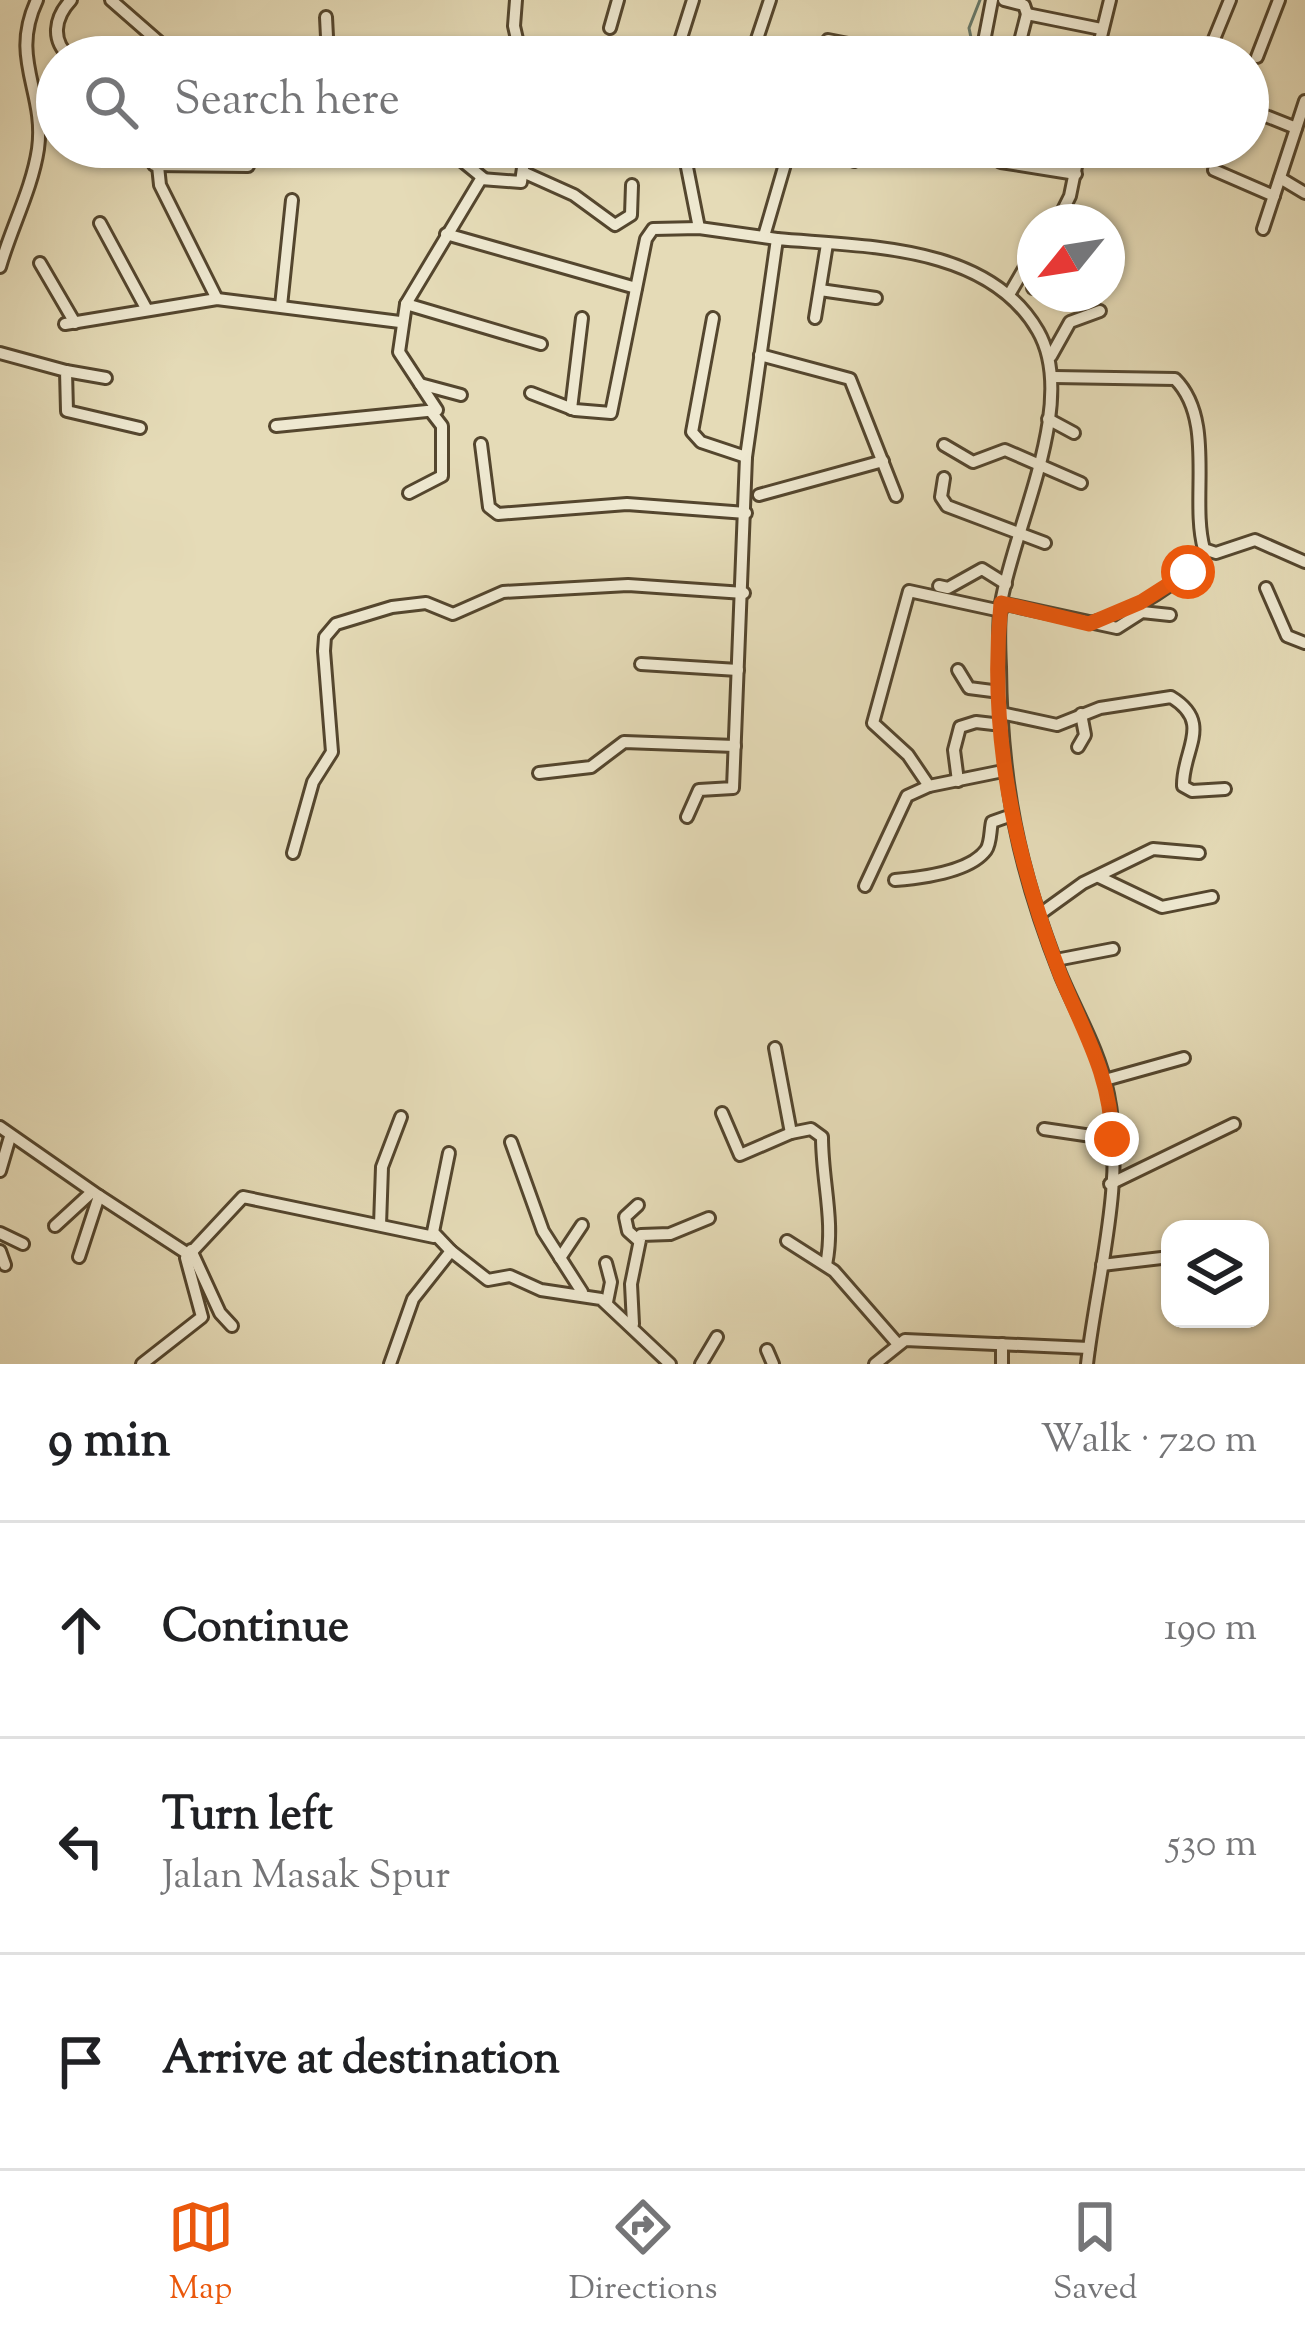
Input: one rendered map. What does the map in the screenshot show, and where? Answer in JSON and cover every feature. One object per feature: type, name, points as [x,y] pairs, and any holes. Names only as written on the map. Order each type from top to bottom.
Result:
[{"type":"street","points":[[36,112],[24,57],[37,0]]},
{"type":"street","points":[[56,36],[71,0]]},
{"type":"street","points":[[112,0],[152,36]]},
{"type":"street","points":[[516,0],[519,36]]},
{"type":"street","points":[[610,28],[618,0]]},
{"type":"street","points":[[682,36],[693,0]]},
{"type":"street","points":[[758,36],[770,0]]},
{"type":"street","points":[[985,36],[992,0]]},
{"type":"street","points":[[1004,0],[1020,3],[1028,14],[1101,29]]},
{"type":"street","points":[[1100,36],[1110,0]]},
{"type":"street","points":[[1215,36],[1230,0]]},
{"type":"street","points":[[1265,36],[1279,0]]},
{"type":"street","points":[[1022,36],[1028,14]]},
{"type":"street","points":[[326,17],[327,36]]},
{"type":"street","points":[[1263,230],[1305,102]]},
{"type":"street","points":[[1269,117],[1296,128]]},
{"type":"street","points":[[0,267],[36,154]]},
{"type":"street","points":[[156,168],[221,300]]},
{"type":"street","points":[[471,168],[483,178],[515,184],[525,168]]},
{"type":"street","points":[[687,168],[699,228]]},
{"type":"street","points":[[687,817],[699,790],[733,788],[746,457],[783,168]]},
{"type":"street","points":[[1035,168],[1076,174]]},
{"type":"street","points":[[1064,204],[1077,168]]},
{"type":"street","points":[[1214,170],[1274,196]]},
{"type":"street","points":[[525,172],[574,195],[615,225],[631,215]]},
{"type":"street","points":[[432,413],[436,406],[399,352],[400,322],[446,234],[483,178]]},
{"type":"street","points":[[1280,178],[1305,193]]},
{"type":"street","points":[[631,215],[632,184]]},
{"type":"street","points":[[281,306],[292,200]]},
{"type":"street","points":[[631,215],[653,230],[699,228],[936,258],[1010,293],[1051,356],[1054,376],[1048,419],[1001,607],[1000,692],[1009,816],[1056,960],[1105,1080],[1112,1139],[1088,1364]]},
{"type":"street","points":[[100,223],[147,310]]},
{"type":"street","points":[[531,393],[603,416],[612,410],[646,239],[653,230]]},
{"type":"street","points":[[446,234],[636,288]]},
{"type":"street","points":[[815,318],[827,244]]},
{"type":"street","points":[[40,263],[70,324],[221,300],[400,322]]},
{"type":"street","points":[[1010,293],[1017,281]]},
{"type":"street","points":[[820,290],[876,298]]},
{"type":"street","points":[[406,304],[542,344]]},
{"type":"street","points":[[1051,356],[1070,322],[1097,312]]},
{"type":"street","points":[[571,409],[582,318]]},
{"type":"street","points":[[713,319],[692,432],[701,442],[746,457]]},
{"type":"street","points":[[0,353],[106,378]]},
{"type":"street","points":[[760,355],[850,379],[896,496]]},
{"type":"street","points":[[66,371],[66,411],[140,428]]},
{"type":"street","points":[[1054,376],[1122,382],[1166,375],[1181,384],[1195,430],[1202,545],[1207,552]]},
{"type":"street","points":[[420,384],[461,395]]},
{"type":"street","points":[[276,426],[432,413]]},
{"type":"street","points":[[409,494],[442,476],[442,426],[432,413]]},
{"type":"street","points":[[1048,419],[1074,433]]},
{"type":"street","points":[[481,444],[493,513],[627,503],[746,513]]},
{"type":"street","points":[[944,445],[973,462],[999,449],[1081,483]]},
{"type":"street","points":[[759,495],[883,461]]},
{"type":"street","points":[[944,478],[944,504],[1019,529],[1045,543]]},
{"type":"street","points":[[1089,624],[1141,602],[1188,572],[1207,552],[1255,540],[1305,562]]},
{"type":"street","points":[[939,586],[948,588],[982,569],[1006,584]]},
{"type":"street","points":[[293,853],[313,782],[332,752],[324,683],[329,629],[410,604],[436,604],[453,614],[495,593],[628,585],[744,593]]},
{"type":"street","points":[[1266,588],[1287,636],[1305,643]]},
{"type":"street","points":[[928,786],[908,755],[873,723],[907,593],[914,590],[1117,628],[1142,612],[1170,615]]},
{"type":"street","points":[[641,664],[738,670]]},
{"type":"street","points":[[958,670],[970,688],[1000,692]]},
{"type":"street","points":[[958,781],[955,750],[960,727],[1001,719],[1053,725],[1081,714],[1171,697],[1190,712],[1196,728],[1184,786],[1192,791],[1226,789]]},
{"type":"street","points":[[1078,747],[1084,735],[1081,714]]},
{"type":"street","points":[[539,773],[591,767],[624,742],[735,746]]},
{"type":"street","points":[[865,886],[907,796],[928,786],[1003,771]]},
{"type":"street","points":[[895,880],[921,878],[978,856],[988,844],[992,822],[1009,816]]},
{"type":"street","points":[[1040,914],[1099,877],[1162,847],[1199,853]]},
{"type":"street","points":[[1099,877],[1162,907],[1212,897]]},
{"type":"street","points":[[1056,960],[1113,949]]},
{"type":"street","points":[[775,1048],[790,1133]]},
{"type":"street","points":[[1105,1080],[1184,1058]]},
{"type":"street","points":[[722,1113],[740,1155],[790,1133],[811,1129],[822,1137],[823,1190],[833,1223],[826,1265]]},
{"type":"street","points":[[380,1225],[384,1157],[401,1117]]},
{"type":"street","points":[[1109,1184],[1234,1124]]},
{"type":"street","points":[[1044,1130],[1112,1139]]},
{"type":"street","points":[[0,1171],[5,1132],[189,1252],[220,1313],[232,1326]]},
{"type":"street","points":[[511,1142],[527,1196],[581,1292]]},
{"type":"street","points":[[434,1237],[449,1153]]},
{"type":"street","points":[[55,1226],[96,1194]]},
{"type":"street","points":[[79,1257],[96,1194]]},
{"type":"street","points":[[189,1252],[240,1198],[251,1195],[434,1237],[488,1280],[510,1276],[541,1290],[581,1292],[607,1302],[670,1364]]},
{"type":"street","points":[[638,1205],[628,1210],[625,1222],[638,1240]]},
{"type":"street","points":[[633,1324],[631,1284],[638,1240],[644,1234],[670,1234],[709,1219]]},
{"type":"street","points":[[560,1258],[582,1225]]},
{"type":"street","points":[[0,1233],[23,1244]]},
{"type":"street","points":[[787,1241],[826,1265],[896,1342],[1089,1348]]},
{"type":"street","points":[[0,1250],[5,1265]]},
{"type":"street","points":[[390,1364],[413,1298],[451,1251]]},
{"type":"street","points":[[142,1364],[203,1314],[189,1252]]},
{"type":"street","points":[[1102,1264],[1161,1258]]},
{"type":"street","points":[[606,1263],[611,1282],[607,1302]]},
{"type":"street","points":[[1064,1347],[1091,1323]]},
{"type":"street","points":[[701,1364],[717,1337]]},
{"type":"street","points":[[875,1364],[896,1342]]},
{"type":"street","points":[[1002,1364],[1003,1344]]},
{"type":"street","points":[[1064,1347],[1070,1364]]},
{"type":"street","points":[[767,1350],[773,1364]]},
{"type":"waterway","points":[[971,36],[969,28],[980,0]]},
{"type":"route","points":[[1112,1139],[1101,1064],[1060,974],[1009,816],[1003,771],[1001,603],[1089,624],[1141,602],[1188,572]]}]
